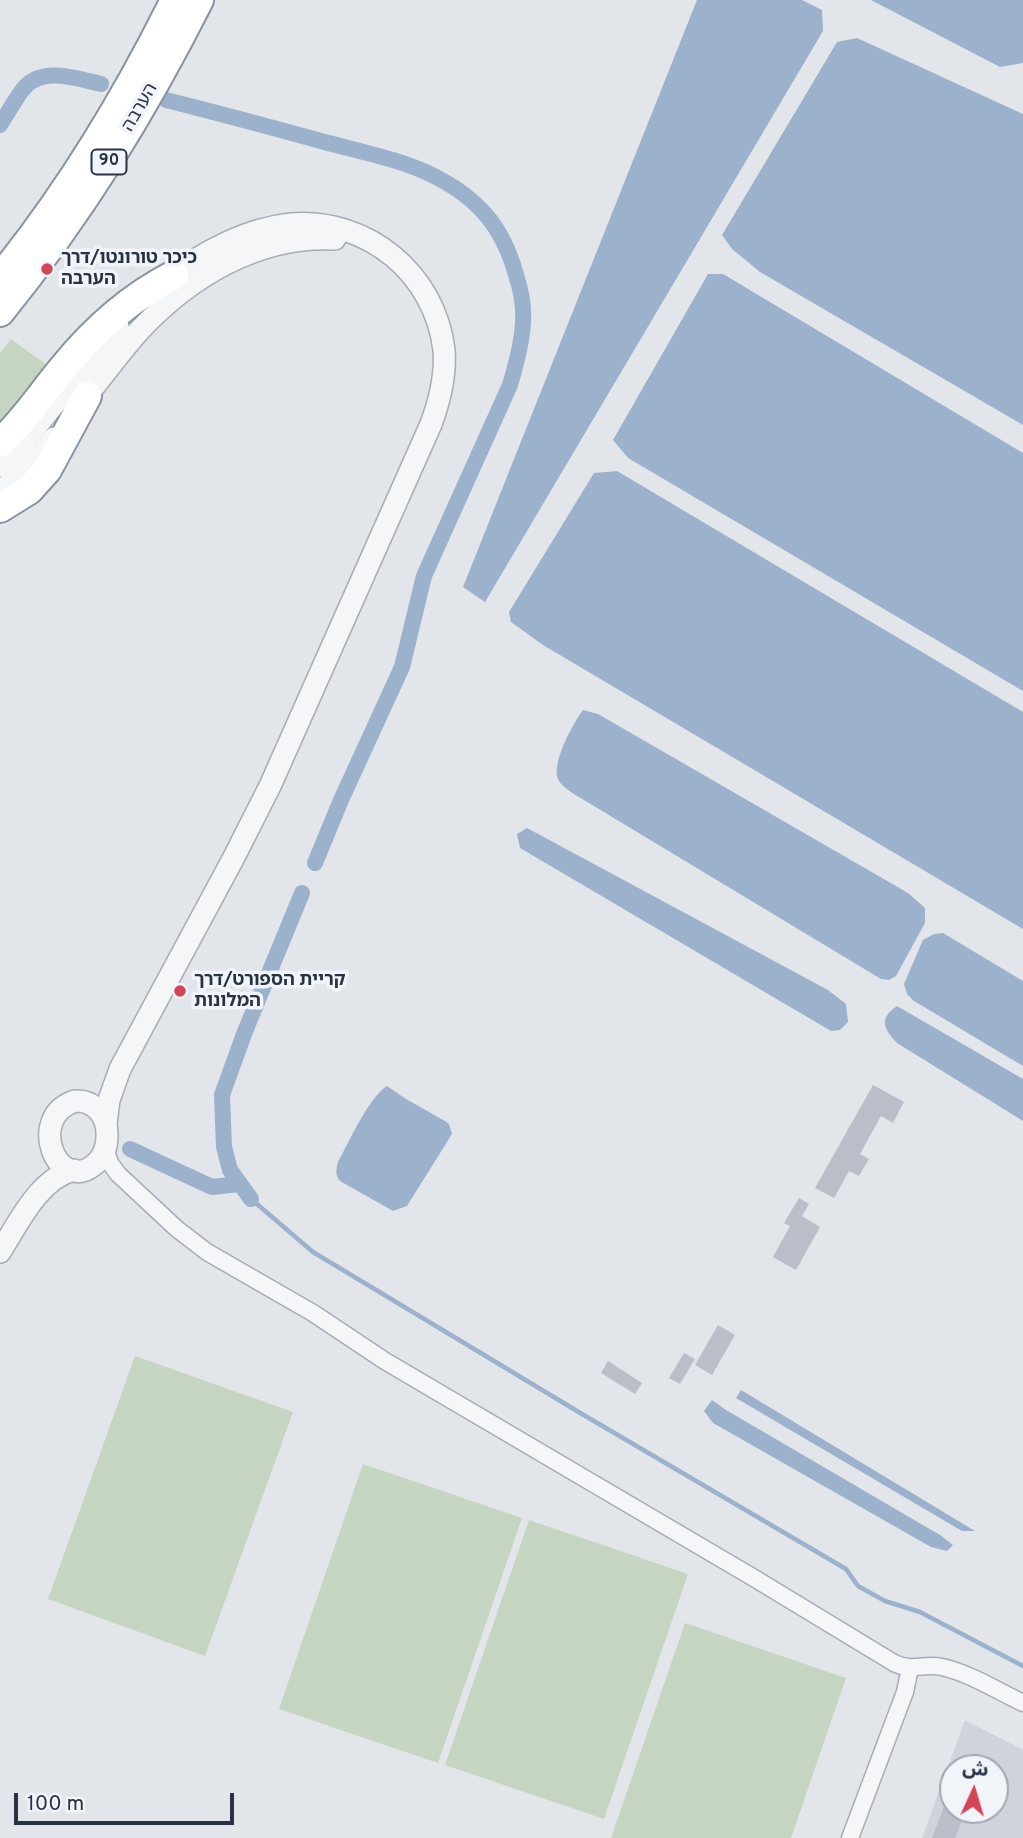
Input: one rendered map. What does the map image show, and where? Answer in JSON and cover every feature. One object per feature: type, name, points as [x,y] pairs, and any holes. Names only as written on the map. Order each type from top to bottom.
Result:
[{"type":"highway","name":"הערבה","points":[[0,278],[48,216],[103,132],[175,0]]},
{"type":"highway","name":"הערבה","points":[[0,312],[46,255],[103,171],[153,89],[199,0]]},
{"type":"highway","points":[[0,443],[99,329],[137,297],[174,275]]},
{"type":"highway","points":[[0,508],[29,490],[47,470],[87,396]]},
{"type":"street","points":[[0,466],[16,451],[123,320],[152,292],[212,250],[248,234],[292,224],[324,226],[355,233],[373,242],[408,269],[433,307],[444,352],[444,376],[431,424],[270,786],[124,1062],[107,1108],[107,1138],[101,1157],[83,1168],[58,1177],[38,1195],[0,1252]]},
{"type":"street","points":[[0,490],[19,477],[37,459],[134,338],[162,309],[202,278],[235,259],[274,244],[295,240],[316,238],[352,242],[390,254]]},
{"type":"street","points":[[38,1195],[46,1168],[51,1127],[56,1115],[64,1106],[103,1084],[124,1062]]},
{"type":"street","points":[[75,1101],[87,1102],[97,1108],[106,1124]]},
{"type":"street","points":[[50,1141],[56,1159],[65,1167],[105,1167],[118,1174]]},
{"type":"street","points":[[105,1148],[106,1155],[118,1174],[177,1229],[207,1252],[313,1313],[385,1361],[894,1663],[902,1667],[928,1666],[954,1671],[1023,1703]]},
{"type":"street","points":[[850,1838],[905,1692],[911,1668]]},
{"type":"shaded area","points":[[965,1720],[1023,1750],[1023,1838],[922,1838],[939,1791],[939,1824],[1009,1824],[1009,1754],[953,1754]]},
{"type":"green space","points":[[11,339],[47,365],[0,425],[0,353]]},
{"type":"green space","points":[[135,1356],[293,1412],[205,1656],[48,1599]]},
{"type":"green space","points":[[363,1464],[522,1518],[438,1763],[279,1709]]},
{"type":"green space","points":[[529,1520],[688,1574],[604,1819],[445,1765]]},
{"type":"green space","points":[[685,1623],[846,1678],[791,1838],[611,1838]]},
{"type":"water","points":[[697,0],[802,0],[822,10],[823,31],[485,602],[463,587]]},
{"type":"water","points":[[871,0],[1023,0],[1023,63],[1000,67]]},
{"type":"water","points":[[857,38],[1023,114],[1023,425],[760,272],[732,249],[722,235],[837,42]]},
{"type":"water","points":[[708,274],[723,274],[1023,453],[1023,691],[628,458],[613,440]]},
{"type":"water","points":[[617,471],[1023,712],[1023,929],[543,645],[511,622],[509,612],[594,473]]},
{"type":"water","points":[[583,710],[598,714],[908,893],[925,908],[925,923],[896,976],[889,980],[881,979],[564,787],[557,772],[560,754]]},
{"type":"water","points":[[527,828],[828,990],[846,1004],[848,1022],[840,1030],[831,1031],[520,848],[517,834]]},
{"type":"water","points":[[943,933],[1023,981],[1023,1066],[914,1001],[907,994],[904,984],[923,940]]},
{"type":"water","points":[[897,1006],[1023,1079],[1023,1121],[897,1043],[886,1029],[885,1020]]},
{"type":"water","points":[[387,1086],[445,1121],[452,1134],[407,1206],[393,1211],[340,1181],[336,1172],[338,1162],[360,1121],[373,1100]]},
{"type":"water","points":[[741,1390],[975,1531],[962,1531],[736,1398]]},
{"type":"water","points":[[712,1400],[953,1545],[947,1551],[931,1547],[713,1423],[704,1411]]},
{"type":"building","points":[[873,1085],[904,1102],[893,1123],[881,1116],[860,1154],[869,1159],[859,1176],[849,1171],[834,1198],[815,1188]]},
{"type":"building","points":[[799,1198],[809,1204],[802,1216],[820,1227],[796,1270],[773,1257],[790,1226],[784,1223]]},
{"type":"building","points":[[718,1325],[735,1335],[712,1375],[695,1365]]},
{"type":"building","points":[[684,1353],[695,1359],[680,1384],[669,1378]]},
{"type":"building","points":[[608,1361],[642,1383],[635,1394],[601,1373]]},
{"type":"building","points":[[939,1820],[939,1824],[960,1824],[955,1838],[932,1838]]},
{"type":"waterway","points":[[0,125],[24,88],[41,77],[71,77],[101,84]]},
{"type":"waterway","points":[[166,100],[379,156],[434,176],[476,204],[496,228],[511,258],[521,293],[522,330],[510,385],[424,576],[402,667],[315,863]]},
{"type":"waterway","points":[[251,1199],[230,1170],[224,1147],[222,1095],[302,893]]},
{"type":"waterway","points":[[130,1149],[212,1187],[240,1184]]},
{"type":"waterway","points":[[251,1199],[313,1252],[846,1569],[858,1586],[885,1601],[920,1612],[1023,1666]]},
{"type":"place","name":"כיכר טורונטו/דרך הערבה","points":[[47,269]]},
{"type":"place","name":"קריית הספורט/דרך המלונות","points":[[180,991]]}]
